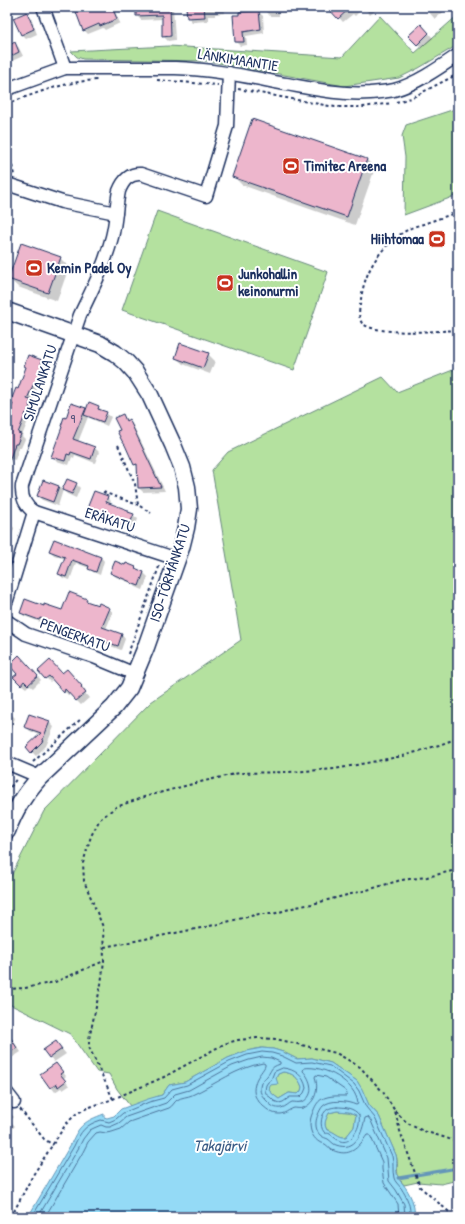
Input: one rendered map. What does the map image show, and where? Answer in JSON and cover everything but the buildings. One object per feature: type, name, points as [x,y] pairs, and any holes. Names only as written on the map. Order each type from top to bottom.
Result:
[{"type":"street","points":[[47,8],[65,68]]},
{"type":"street","name":"LÄNKIMAANTIE","points":[[7,89],[65,68],[194,69],[229,73],[338,93],[383,92],[407,85],[458,55]]},
{"type":"street","name":"SIMULANKATU","points":[[34,512],[24,501],[22,486],[73,334],[106,256],[112,237],[121,184],[129,176],[138,174],[206,196],[227,126],[229,73]]},
{"type":"street","points":[[9,185],[62,202],[116,214]]},
{"type":"street","name":"ISO-TÖRMÄNKATU","points":[[7,311],[100,344],[115,353],[136,373],[150,395],[182,467],[187,487],[188,509],[186,528],[177,559],[146,647],[129,688],[114,707],[40,777],[16,808],[7,830]]},
{"type":"street","points":[[7,600],[34,512]]},
{"type":"street","name":"ERÄKATU","points":[[34,512],[177,559]]},
{"type":"street","name":"PENGERKATU","points":[[7,621],[26,634],[94,657],[135,674]]},
{"type":"street","points":[[7,763],[40,777]]},
{"type":"path","points":[[7,142],[14,175],[9,185],[7,201]]},
{"type":"path","points":[[458,212],[410,228],[392,240],[379,254],[369,270],[362,296],[359,317],[362,323],[370,328],[384,330],[426,332],[458,330]]},
{"type":"path","points":[[118,445],[135,484],[138,506]]},
{"type":"path","points":[[103,492],[151,512]]},
{"type":"path","points":[[113,1099],[89,1047],[89,1039],[101,984],[104,961],[104,927],[84,881],[83,863],[91,836],[100,819],[116,807],[144,797],[239,773],[335,769],[403,756],[458,738]]},
{"type":"path","points":[[104,947],[206,927],[259,914],[272,914],[401,880],[427,877],[452,871],[458,867]]},
{"type":"path","points":[[7,988],[25,988],[55,982],[104,961]]},
{"type":"path","points":[[11,1217],[33,1175],[66,1124],[76,1114],[87,1108],[113,1099],[164,1077],[224,1044],[238,1040],[257,1038],[276,1039],[336,1053],[360,1067],[383,1092],[395,1111],[410,1125],[429,1133],[450,1139],[458,1144]]},
{"type":"path","points":[[11,1097],[44,1139],[53,1145]]},
{"type":"path","points":[[395,1111],[400,1131],[420,1187],[455,1217]]},
{"type":"green space","points":[[458,15],[458,30],[454,35],[456,46],[399,78],[344,86],[208,61],[83,59],[77,57],[71,51],[169,46],[342,57],[380,16],[415,53]]},
{"type":"green space","points":[[458,108],[458,195],[404,215],[405,157],[402,136],[406,125]]},
{"type":"green space","points":[[157,211],[328,272],[294,370],[122,310]]},
{"type":"green space","points":[[458,368],[458,1180],[441,1184],[418,1182],[404,1185],[399,1177],[396,1155],[379,1116],[369,1105],[357,1081],[331,1063],[312,1058],[297,1059],[273,1049],[262,1048],[246,1051],[228,1058],[185,1082],[169,1085],[162,1095],[130,1106],[117,1089],[109,1074],[97,1072],[70,1034],[7,1003],[7,884],[44,811],[151,702],[241,640],[212,470],[228,452],[383,377],[397,392]]},
{"type":"green space","points":[[283,1072],[295,1076],[302,1087],[298,1094],[289,1093],[279,1099],[269,1090],[270,1085],[274,1082],[278,1074]]},
{"type":"green space","points":[[337,1111],[349,1112],[356,1115],[354,1127],[346,1137],[327,1130],[326,1128],[325,1121],[329,1113]]},
{"type":"water","name":"Takajärvi","points":[[262,1048],[273,1049],[297,1059],[312,1058],[331,1063],[357,1081],[369,1105],[379,1116],[396,1155],[397,1174],[412,1200],[414,1217],[28,1217],[83,1124],[104,1114],[104,1117],[107,1118],[114,1116],[121,1109],[162,1095],[169,1085],[185,1082],[228,1058],[246,1051]],"holes":[[[283,1072],[295,1076],[302,1087],[298,1094],[289,1093],[279,1099],[269,1090],[270,1085],[278,1084],[276,1078],[278,1074]],[[337,1111],[349,1112],[356,1115],[354,1127],[346,1137],[327,1130],[325,1126],[329,1113]]]},
{"type":"waterway","points":[[398,1178],[458,1168]]},
{"type":"place","name":"Timitec Areena","points":[[291,166]]},
{"type":"place","name":"Hiihtomaa","points":[[437,239]]},
{"type":"place","name":"Kemin Padel Oy","points":[[34,268]]},
{"type":"place","name":"Junkohallin keinonurmi","points":[[225,283]]}]
